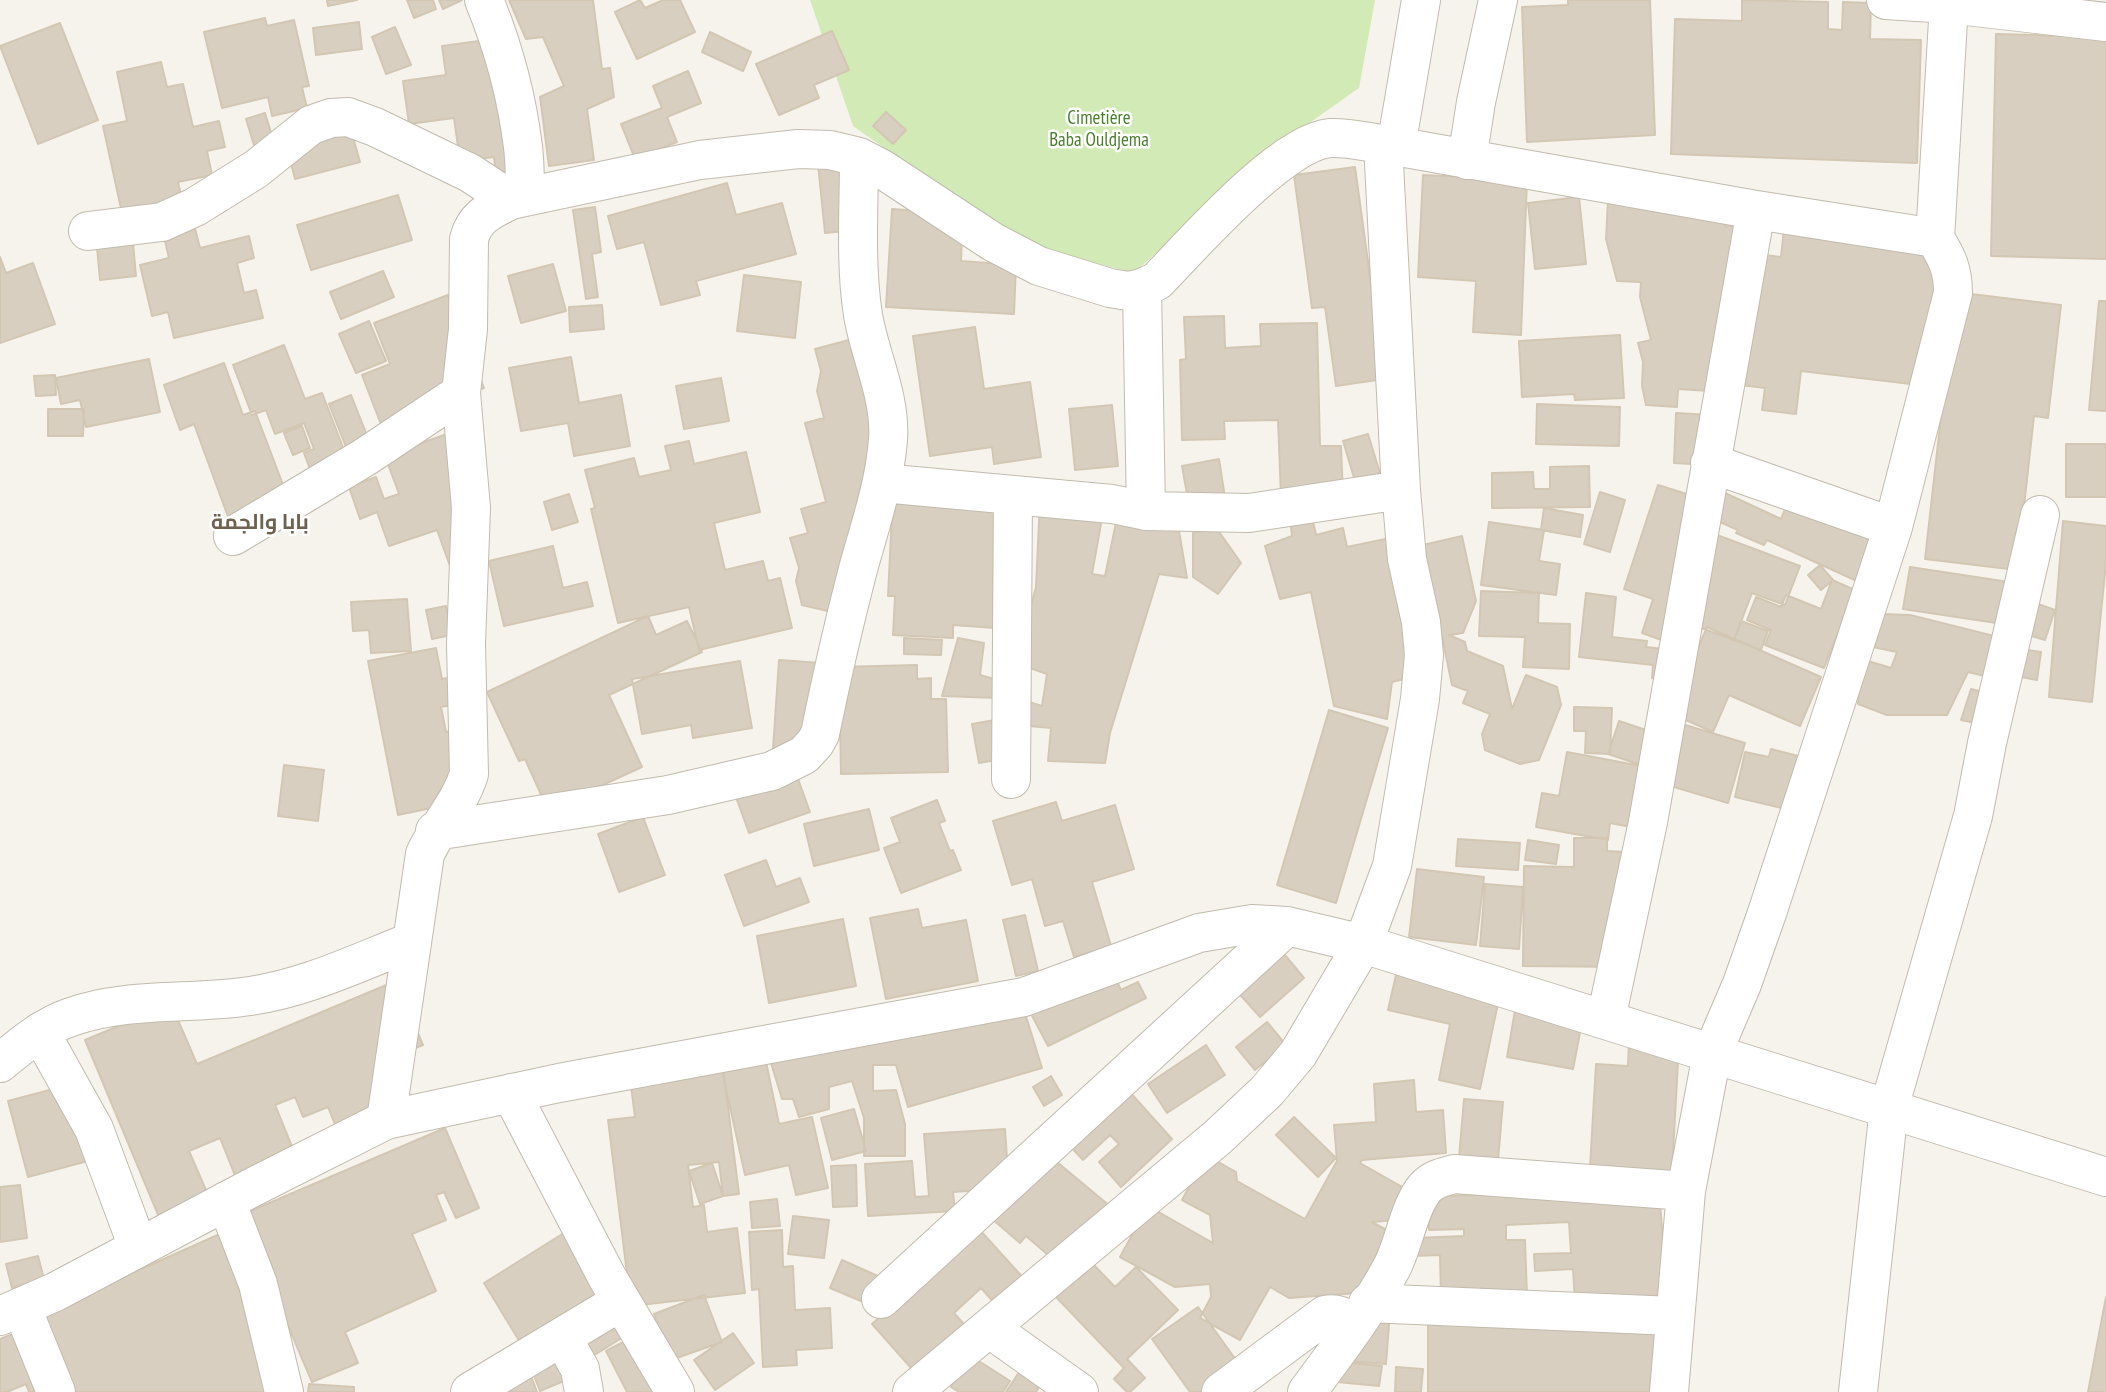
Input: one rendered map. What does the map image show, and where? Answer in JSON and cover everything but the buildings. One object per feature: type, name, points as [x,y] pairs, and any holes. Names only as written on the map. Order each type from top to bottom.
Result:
[{"type":"street","points":[[484,0],[516,108],[524,149],[518,198]]},
{"type":"street","points":[[912,1392],[1218,1137],[1267,1091],[1298,1054],[1363,944],[1392,866],[1420,699],[1424,655],[1421,622],[1407,559],[1401,490],[1390,146],[1422,0]]},
{"type":"street","points":[[1467,160],[1498,0]]},
{"type":"street","points":[[1886,0],[1999,5],[2106,22]]},
{"type":"street","points":[[1669,1392],[1686,1191],[1712,1054],[1742,984],[1767,913],[1893,527],[1953,293],[1953,275],[1935,238],[1949,4]]},
{"type":"street","points":[[88,231],[162,222],[186,211],[256,169],[311,125],[331,118],[348,117],[375,128],[518,198]]},
{"type":"street","points":[[386,1120],[425,854],[435,831],[464,789],[469,774],[466,644],[471,508],[461,393],[468,329],[470,239],[473,225],[483,214],[518,198],[700,160],[798,149],[830,150],[859,157],[882,169],[993,242],[1039,266],[1110,288],[1128,290],[1142,288],[1157,281],[1256,182],[1301,148],[1329,138],[1935,238]]},
{"type":"street","points":[[435,831],[668,795],[772,771],[804,755],[815,743],[820,734],[838,645],[858,569],[874,520],[888,439],[887,408],[863,317],[859,280],[859,157]]},
{"type":"street","points":[[1606,1019],[1648,822],[1756,209]]},
{"type":"street","points":[[1142,288],[1146,511]]},
{"type":"street","points":[[233,536],[365,457],[461,393]]},
{"type":"street","points":[[1710,463],[1893,527]]},
{"type":"street","points":[[882,483],[1112,504],[1146,511],[1249,513],[1401,490]]},
{"type":"street","points":[[1011,779],[1013,495]]},
{"type":"street","points":[[1858,1392],[1889,1108],[1973,816],[1987,743],[2040,515]]},
{"type":"street","points":[[57,1392],[11,1312],[386,1120],[511,1093],[1024,997],[1199,933],[1252,924],[1287,926],[1363,944],[2106,1177]]},
{"type":"street","points":[[881,1299],[1287,926]]},
{"type":"street","points":[[0,1063],[40,1032],[69,1017],[98,1009],[250,996],[292,988],[411,942]]},
{"type":"street","points":[[40,1032],[94,1129],[138,1247]]},
{"type":"street","points":[[511,1093],[620,1302],[675,1392]]},
{"type":"street","points":[[1307,1392],[1391,1268],[1424,1188],[1436,1178],[1454,1174],[1686,1191]]},
{"type":"street","points":[[226,1201],[258,1284],[284,1392]]},
{"type":"street","points":[[470,1392],[620,1302]]},
{"type":"street","points":[[1221,1392],[1325,1315],[1333,1313],[1674,1316]]},
{"type":"street","points":[[989,1328],[1079,1392]]},
{"type":"street","points":[[562,1337],[580,1369],[584,1392]]},
{"type":"green space","name":"Cimetière Baba Ouldjema","points":[[810,0],[1375,0],[1359,88],[1261,157],[1134,273],[1022,244],[853,126]]},
{"type":"district","name":"بابا والجمة","points":[[260,523]]}]
